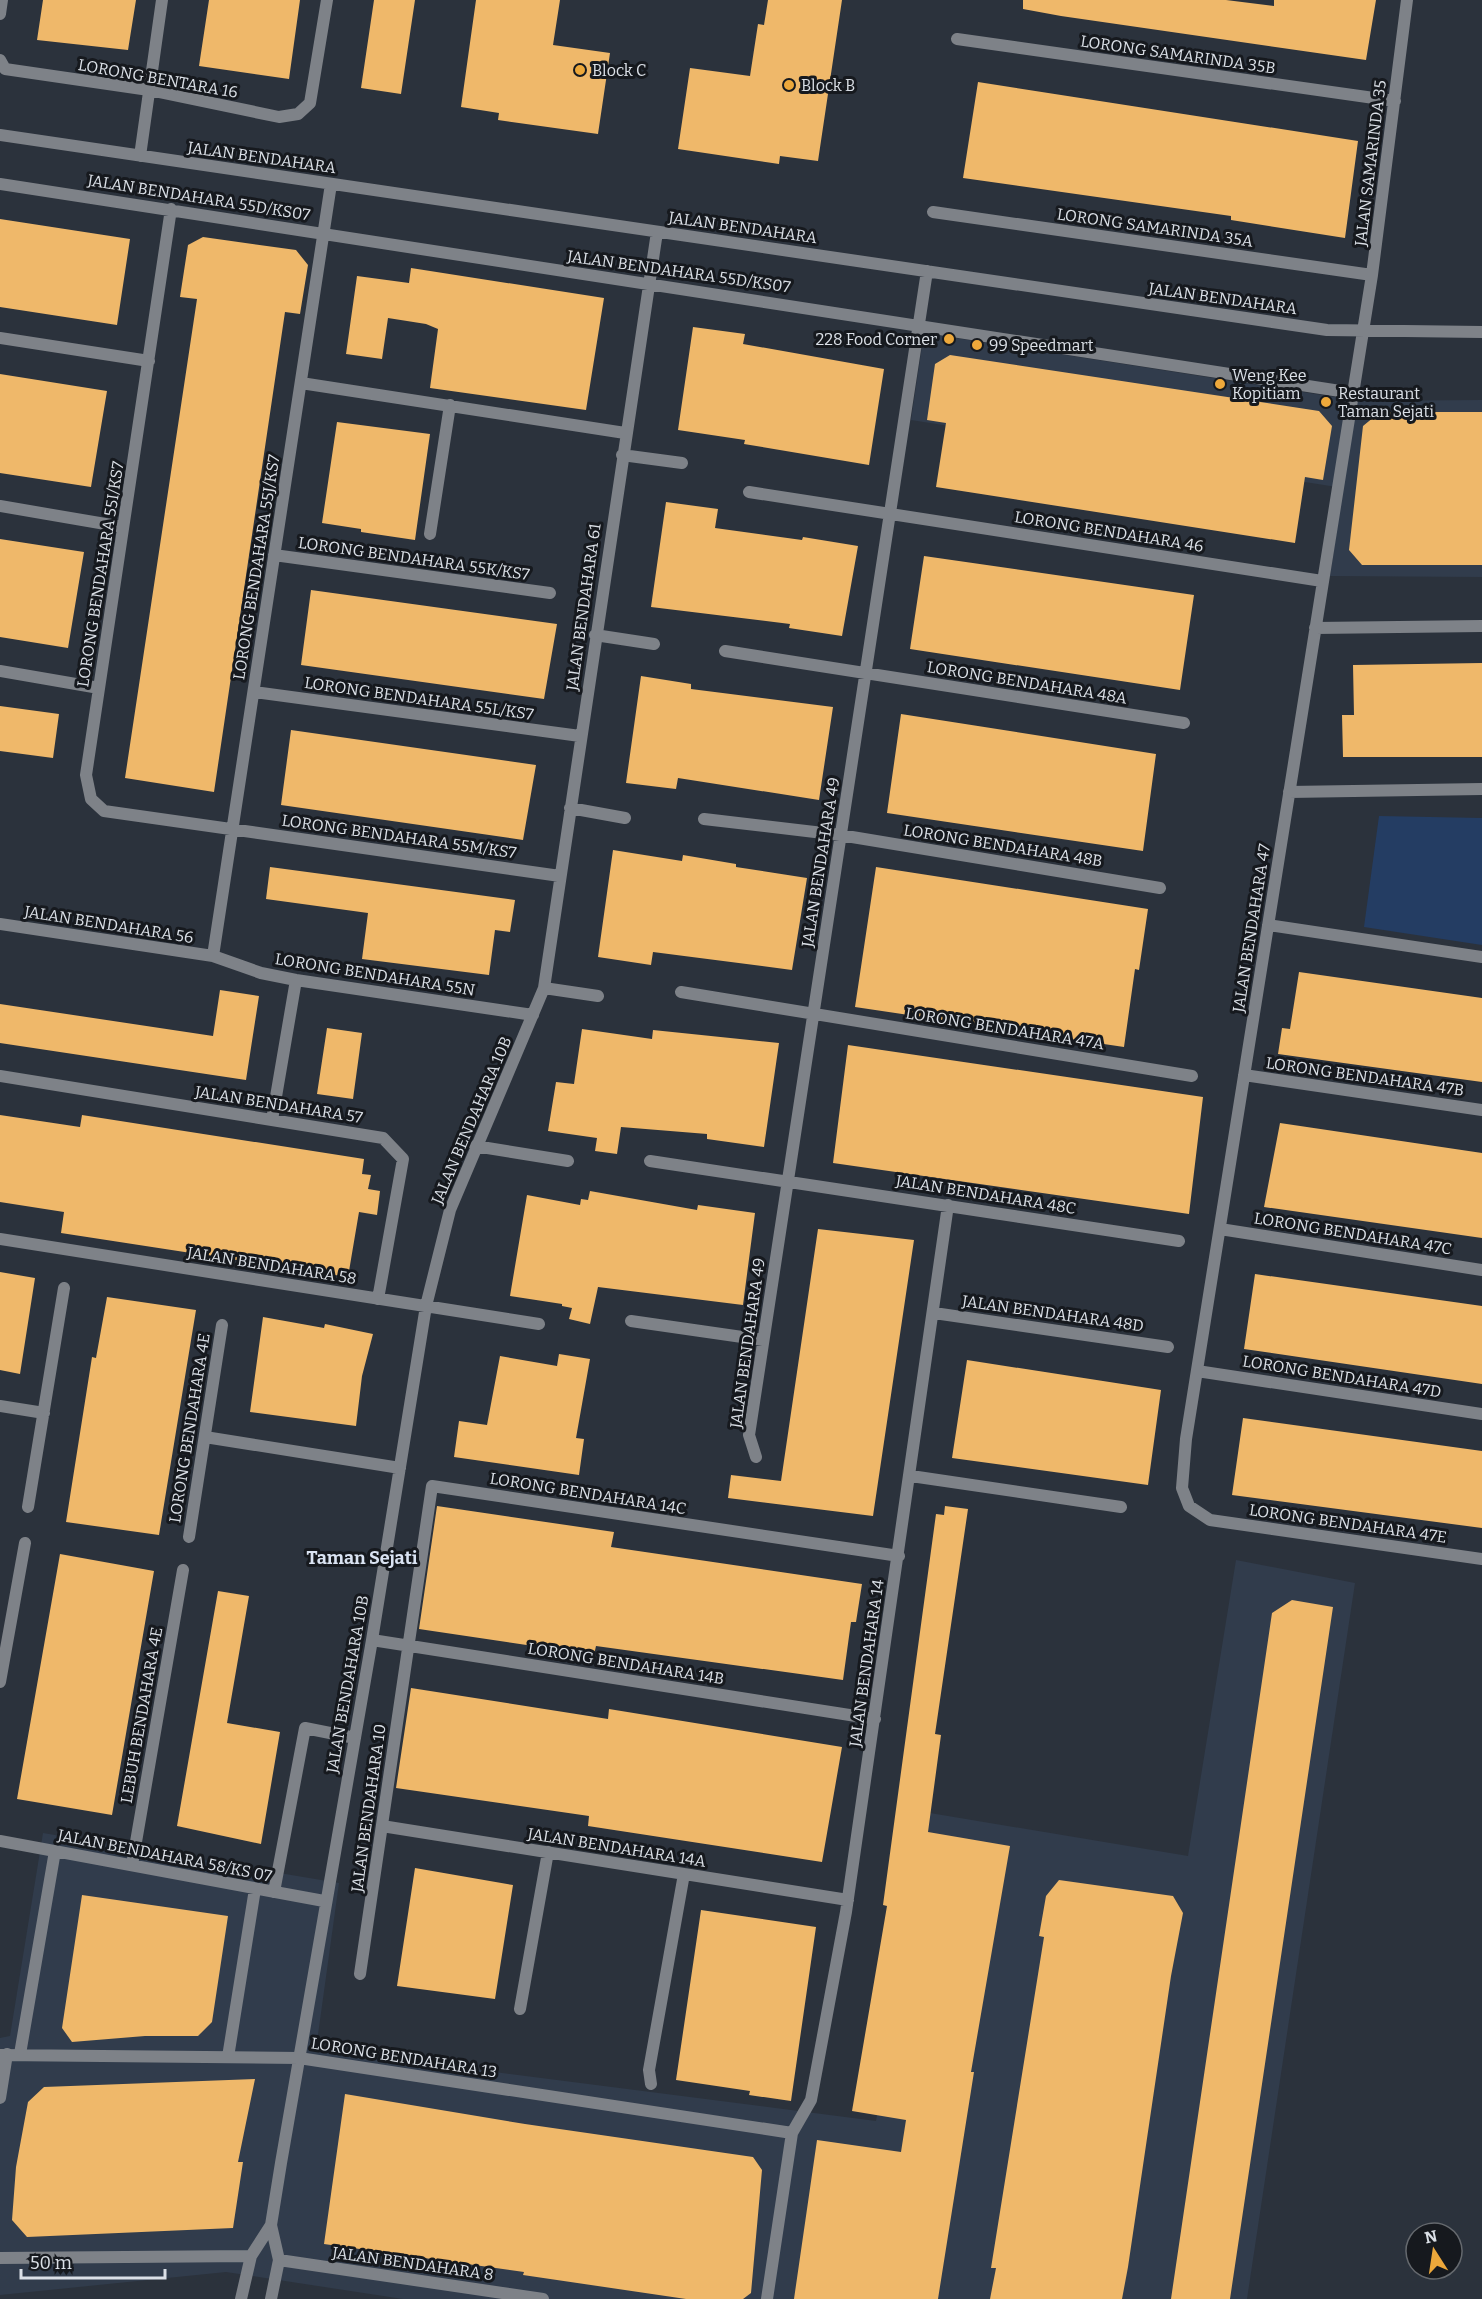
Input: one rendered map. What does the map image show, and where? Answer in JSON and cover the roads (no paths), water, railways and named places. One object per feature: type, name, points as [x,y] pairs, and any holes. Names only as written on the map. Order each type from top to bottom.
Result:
[{"type":"street","points":[[0,14],[2,0]]},
{"type":"street","points":[[140,156],[162,0]]},
{"type":"street","name":"LORONG BENTARA 16","points":[[0,60],[5,69],[149,90],[279,117],[298,114],[310,103],[327,0]]},
{"type":"street","name":"JALAN SAMARINDA 35","points":[[1362,329],[1372,275],[1407,0]]},
{"type":"street","name":"LORONG SAMARINDA 35B","points":[[957,39],[1395,101]]},
{"type":"street","name":"JALAN BENDAHARA","points":[[0,135],[1327,330],[1482,332]]},
{"type":"street","name":"JALAN BENDAHARA 55D/KS07","points":[[0,184],[171,208],[1353,393]]},
{"type":"street","name":"LORONG BENDAHARA 55J/KS7","points":[[213,956],[331,184]]},
{"type":"street","name":"LORONG BENDAHARA 55I/KS7","points":[[171,208],[86,775],[91,799],[104,811],[233,828]]},
{"type":"street","name":"LORONG SAMARINDA 35A","points":[[933,212],[1372,275]]},
{"type":"street","name":"JALAN BENDAHARA 61","points":[[544,988],[625,433],[657,231]]},
{"type":"street","name":"JALAN BENDAHARA 49","points":[[756,1457],[749,1435],[927,271]]},
{"type":"street","name":"JALAN BENDAHARA 47","points":[[1210,1521],[1189,1506],[1182,1488],[1186,1439],[1362,329]]},
{"type":"street","points":[[0,338],[149,361]]},
{"type":"street","points":[[301,383],[625,433]]},
{"type":"street","points":[[430,534],[450,405]]},
{"type":"street","points":[[622,455],[682,463]]},
{"type":"street","name":"LORONG BENDAHARA 46","points":[[749,492],[1322,581]]},
{"type":"street","points":[[0,506],[123,527]]},
{"type":"street","name":"LORONG BENDAHARA 55K/KS7","points":[[274,555],[550,592]]},
{"type":"street","points":[[1315,628],[1482,626]]},
{"type":"street","points":[[595,635],[654,644]]},
{"type":"street","name":"LORONG BENDAHARA 48A","points":[[725,651],[1184,723]]},
{"type":"street","points":[[0,671],[99,688]]},
{"type":"street","name":"LORONG BENDAHARA 55L/KS7","points":[[254,692],[580,736]]},
{"type":"street","points":[[1289,792],[1482,789]]},
{"type":"street","points":[[570,808],[625,818]]},
{"type":"street","name":"LORONG BENDAHARA 48B","points":[[704,819],[840,836],[1160,888]]},
{"type":"street","name":"LORONG BENDAHARA 55M/KS7","points":[[233,828],[560,876]]},
{"type":"street","name":"JALAN BENDAHARA 56","points":[[0,924],[213,956]]},
{"type":"street","points":[[1268,925],[1482,957]]},
{"type":"street","name":"LORONG BENDAHARA 55N","points":[[213,956],[261,973],[296,980],[533,1015]]},
{"type":"street","points":[[272,1120],[296,980]]},
{"type":"street","points":[[544,988],[598,996]]},
{"type":"street","name":"JALAN BENDAHARA 10B","points":[[271,2299],[279,2260],[272,2225],[324,1901],[372,1640],[426,1306],[450,1210],[475,1146],[544,988]]},
{"type":"street","name":"LORONG BENDAHARA 47A","points":[[681,992],[1192,1076]]},
{"type":"street","name":"LORONG BENDAHARA 47B","points":[[1244,1075],[1482,1110]]},
{"type":"street","name":"JALAN BENDAHARA 57","points":[[0,1076],[383,1138],[403,1159],[378,1299]]},
{"type":"street","points":[[475,1146],[568,1161]]},
{"type":"street","name":"JALAN BENDAHARA 48C","points":[[650,1161],[788,1180],[1179,1241]]},
{"type":"street","name":"JALAN BENDAHARA 14","points":[[766,2299],[795,2127],[811,2100],[848,1900],[911,1476],[948,1205]]},
{"type":"street","name":"LORONG BENDAHARA 47C","points":[[1220,1230],[1482,1269]]},
{"type":"street","name":"JALAN BENDAHARA 58","points":[[0,1239],[538,1324]]},
{"type":"street","points":[[28,1507],[64,1288]]},
{"type":"street","name":"JALAN BENDAHARA 48D","points":[[934,1313],[1168,1347]]},
{"type":"street","points":[[631,1321],[763,1340]]},
{"type":"street","name":"LORONG BENDAHARA 4E","points":[[189,1537],[222,1325]]},
{"type":"street","name":"LORONG BENDAHARA 47D","points":[[1197,1371],[1482,1414]]},
{"type":"street","points":[[0,1406],[44,1413]]},
{"type":"street","points":[[205,1437],[400,1468]]},
{"type":"street","points":[[911,1476],[1121,1507]]},
{"type":"street","name":"LORONG BENDAHARA 14C","points":[[409,1646],[432,1486],[899,1556]]},
{"type":"street","name":"LORONG BENDAHARA 47E","points":[[1210,1521],[1482,1559]]},
{"type":"street","points":[[0,1682],[3,1643],[25,1543]]},
{"type":"street","name":"LEBUH BENDAHARA 4E","points":[[132,1866],[183,1570]]},
{"type":"street","name":"LORONG BENDAHARA 14B","points":[[372,1640],[875,1719]]},
{"type":"street","name":"JALAN BENDAHARA 10","points":[[360,1974],[409,1646]]},
{"type":"street","points":[[274,1892],[305,1728],[355,1738]]},
{"type":"street","name":"JALAN BENDAHARA 14A","points":[[382,1826],[848,1900]]},
{"type":"street","name":"JALAN BENDAHARA 58/KS 07","points":[[0,1841],[324,1901]]},
{"type":"street","points":[[20,2054],[55,1851]]},
{"type":"street","points":[[520,2009],[548,1852]]},
{"type":"street","points":[[651,2084],[649,2070],[684,1874]]},
{"type":"street","points":[[228,2057],[255,1888]]},
{"type":"street","points":[[0,2098],[3,2055]]},
{"type":"street","name":"LORONG BENDAHARA 13","points":[[3,2055],[299,2058],[795,2127]]},
{"type":"street","name":"JALAN BENDAHARA 10B","points":[[241,2299],[251,2256],[272,2225]]},
{"type":"street","points":[[0,2258],[251,2256]]},
{"type":"street","name":"JALAN BENDAHARA 8","points":[[279,2260],[543,2299]]},
{"type":"place","name":"Block C","points":[[580,70]]},
{"type":"place","name":"Block B","points":[[789,85]]},
{"type":"place","name":"228 Food Corner","points":[[949,339]]},
{"type":"place","name":"99 Speedmart","points":[[977,345]]},
{"type":"place","name":"Weng Kee Kopitiam","points":[[1220,384]]},
{"type":"place","name":"Restaurant Taman Sejati","points":[[1326,402]]},
{"type":"district","name":"Taman Sejati","points":[[362,1558]]}]
